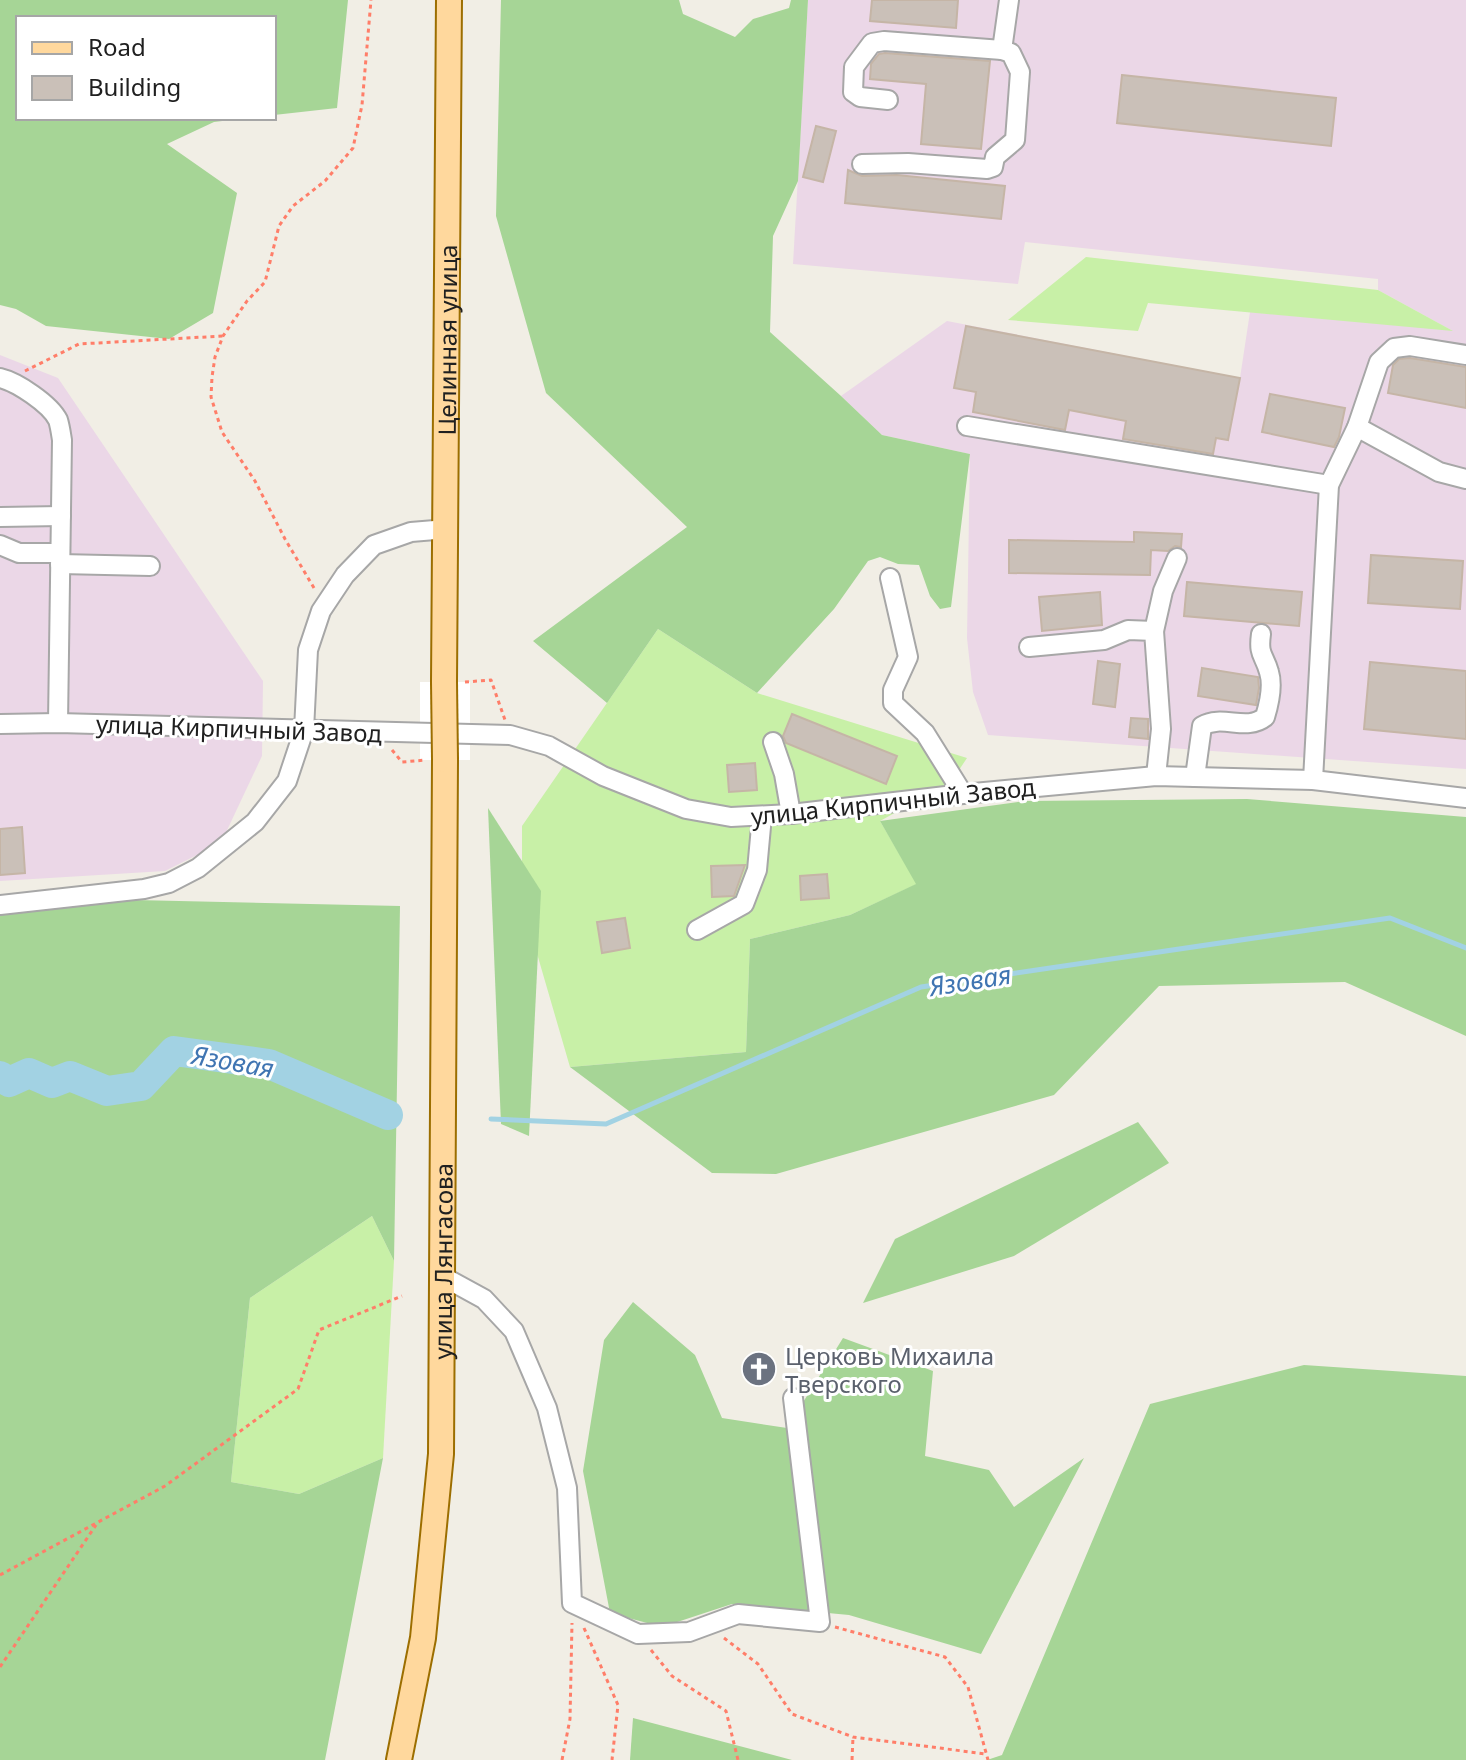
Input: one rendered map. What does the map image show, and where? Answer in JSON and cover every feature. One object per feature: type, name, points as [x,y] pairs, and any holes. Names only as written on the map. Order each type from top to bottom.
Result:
[{"type":"main road","name":"Целинная улица","points":[[449,0],[447,529],[454,682]]},
{"type":"main road","name":"улица Лянгасова","points":[[399,1760],[423,1638],[441,1454],[442,1276],[435,760],[454,682]]},
{"type":"street","points":[[1002,50],[1009,0]]},
{"type":"street","points":[[862,164],[993,167],[995,157],[1015,140],[1020,72],[1011,53],[1002,50],[884,41],[872,43],[854,67],[853,92],[860,97],[888,100]]},
{"type":"street","points":[[1313,780],[1329,485],[1357,427],[1379,362],[1394,348],[1410,346],[1466,355]]},
{"type":"street","points":[[4,379],[39,399],[58,419],[62,440],[58,723]]},
{"type":"street","points":[[967,426],[1329,485]]},
{"type":"street","points":[[1357,427],[1439,472],[1466,479]]},
{"type":"street","points":[[0,517],[61,516]]},
{"type":"street","points":[[0,905],[144,889],[169,883],[198,868],[255,822],[287,781],[304,730],[308,650],[321,611],[345,575],[374,545],[411,532],[447,529]]},
{"type":"street","points":[[0,545],[19,553],[150,566]]},
{"type":"street","points":[[1156,776],[1161,729],[1154,631],[1163,591],[1177,558]]},
{"type":"street","points":[[890,578],[908,657],[893,690],[893,703],[925,733],[963,794]]},
{"type":"street","points":[[1029,647],[1104,640],[1128,630],[1154,631]]},
{"type":"street","points":[[1195,777],[1202,726],[1209,722],[1246,725],[1257,723],[1265,717],[1270,674],[1260,653],[1261,634]]},
{"type":"street","name":"улица Кирпичный Завод","points":[[0,724],[510,735],[549,746],[603,776],[686,809],[731,817],[791,814],[1156,776],[1313,780],[1466,798]]},
{"type":"street","points":[[773,742],[784,774],[791,814]]},
{"type":"street","points":[[697,930],[744,904],[757,870],[762,816]]},
{"type":"street","points":[[442,1276],[484,1299],[514,1331],[547,1408],[567,1488],[572,1603],[638,1634],[689,1632],[738,1614],[820,1622],[793,1398]]},
{"type":"path","points":[[321,611],[316,590],[255,481],[222,432],[211,397],[213,367],[223,336],[247,301],[265,282],[279,226],[293,206],[325,181],[353,148],[362,105],[371,0]]},
{"type":"path","points":[[4,379],[79,344],[223,336]]},
{"type":"path","points":[[454,682],[491,680],[510,735]]},
{"type":"path","points":[[377,732],[402,762],[435,760]]},
{"type":"path","points":[[0,1575],[165,1486],[298,1389],[319,1330],[402,1296]]},
{"type":"path","points":[[0,1667],[99,1522]]},
{"type":"path","points":[[562,1760],[570,1719],[572,1603]]},
{"type":"path","points":[[572,1603],[618,1705],[612,1760]]},
{"type":"path","points":[[820,1622],[945,1657],[968,1687],[988,1760]]},
{"type":"path","points":[[689,1632],[719,1634],[758,1664],[792,1714],[853,1737],[986,1754]]},
{"type":"path","points":[[638,1634],[672,1676],[726,1711],[738,1760]]},
{"type":"path","points":[[852,1760],[853,1737]]},
{"type":"shaded area","points":[[808,0],[1466,0],[1466,769],[988,735],[973,692],[967,638],[970,454],[882,435],[841,396],[947,321],[1240,378],[1250,312],[1451,330],[1378,290],[1378,279],[1025,242],[1018,284],[793,264]]},
{"type":"shaded area","points":[[0,355],[58,378],[263,681],[262,756],[221,843],[165,871],[0,881]]},
{"type":"green space","points":[[0,0],[348,0],[337,108],[276,115],[276,16],[16,16],[16,120],[230,120],[214,122],[167,144],[237,193],[213,313],[169,339],[46,326],[16,309],[0,305]]},
{"type":"green space","points":[[501,0],[679,0],[683,14],[735,37],[753,19],[789,8],[791,0],[808,0],[798,181],[773,236],[770,332],[882,435],[970,454],[951,607],[940,609],[930,596],[919,565],[898,564],[880,557],[868,561],[834,609],[757,693],[658,629],[607,703],[533,641],[687,527],[546,393],[496,216]]},
{"type":"green space","points":[[1086,257],[1378,290],[1453,331],[1148,303],[1138,331],[1008,320]]},
{"type":"green space","points":[[658,629],[757,693],[967,758],[951,782],[880,821],[917,884],[850,915],[750,939],[746,1052],[570,1067],[522,902],[522,826]]},
{"type":"green space","points":[[1247,799],[1466,817],[1466,1036],[1345,982],[1159,986],[1054,1095],[776,1174],[712,1173],[570,1067],[746,1052],[750,939],[850,915],[916,884],[880,821],[1025,801]]},
{"type":"green space","points":[[488,808],[541,891],[529,1136],[501,1124]]},
{"type":"green space","points":[[135,900],[400,906],[394,1261],[372,1216],[250,1298],[231,1482],[299,1494],[383,1458],[325,1760],[0,1760],[0,912]]},
{"type":"green space","points":[[1138,1122],[1169,1163],[1014,1256],[863,1303],[895,1239]]},
{"type":"green space","points":[[372,1216],[394,1261],[383,1458],[299,1494],[231,1482],[250,1298]]},
{"type":"green space","points":[[633,1302],[695,1355],[722,1418],[787,1428],[843,1338],[933,1371],[925,1456],[989,1470],[1014,1507],[1084,1458],[981,1654],[849,1615],[732,1604],[662,1627],[610,1613],[583,1471],[604,1340]]},
{"type":"green space","points":[[1304,1365],[1466,1376],[1466,1760],[987,1760],[1002,1755],[1150,1404]]},
{"type":"green space","points":[[633,1718],[792,1760],[630,1760]]},
{"type":"pier","points":[[420,682],[470,682],[470,760],[420,760]]},
{"type":"building","points":[[872,0],[958,0],[956,28],[870,21]]},
{"type":"building","points":[[879,54],[990,61],[981,149],[921,144],[926,84],[870,79],[871,64]]},
{"type":"building","points":[[1122,75],[1336,98],[1331,146],[1117,123]]},
{"type":"building","points":[[816,126],[836,131],[823,182],[803,177]]},
{"type":"building","points":[[848,170],[862,176],[897,175],[1005,186],[1001,219],[845,203]]},
{"type":"building","points":[[966,326],[1240,378],[1228,440],[1216,438],[1213,454],[1123,439],[1126,421],[1069,410],[1065,430],[973,412],[976,392],[954,388]]},
{"type":"building","points":[[1399,359],[1466,367],[1466,408],[1388,393],[1393,365]]},
{"type":"building","points":[[1270,394],[1345,408],[1334,447],[1262,432]]},
{"type":"building","points":[[1134,532],[1182,534],[1181,547],[1175,546],[1168,551],[1151,550],[1150,575],[1009,573],[1009,540],[1134,542]]},
{"type":"building","points":[[1371,555],[1463,561],[1460,609],[1368,603]]},
{"type":"building","points":[[1187,582],[1302,592],[1299,626],[1184,616]]},
{"type":"building","points":[[1100,592],[1102,625],[1042,631],[1039,597]]},
{"type":"building","points":[[1098,661],[1120,664],[1115,707],[1093,704]]},
{"type":"building","points":[[1370,662],[1466,671],[1466,739],[1364,729]]},
{"type":"building","points":[[1202,668],[1258,677],[1256,705],[1198,696]]},
{"type":"building","points":[[792,714],[897,756],[886,784],[786,743],[783,736]]},
{"type":"building","points":[[1131,718],[1148,719],[1148,739],[1129,737]]},
{"type":"building","points":[[755,763],[757,790],[729,792],[727,765]]},
{"type":"building","points":[[22,827],[25,873],[0,875],[0,829]]},
{"type":"building","points":[[745,865],[734,896],[712,897],[711,866]]},
{"type":"building","points":[[827,874],[829,898],[801,900],[800,876]]},
{"type":"building","points":[[625,918],[630,948],[602,953],[597,922]]},
{"type":"building","name":"Церковь Михаила Тверского","points":[[759,1354],[768,1358],[772,1367],[768,1376],[759,1380],[750,1376],[746,1367],[750,1358]]},
{"type":"waterway","name":"Язовая","points":[[491,1119],[606,1124],[921,987],[1390,918],[1466,948]]},
{"type":"waterway","name":"Язовая","points":[[0,1076],[9,1082],[29,1073],[52,1083],[70,1076],[107,1091],[141,1086],[174,1051],[269,1064],[388,1115]]},
{"type":"place","name":"Церковь Михаила Тверского","points":[[759,1369]]}]
